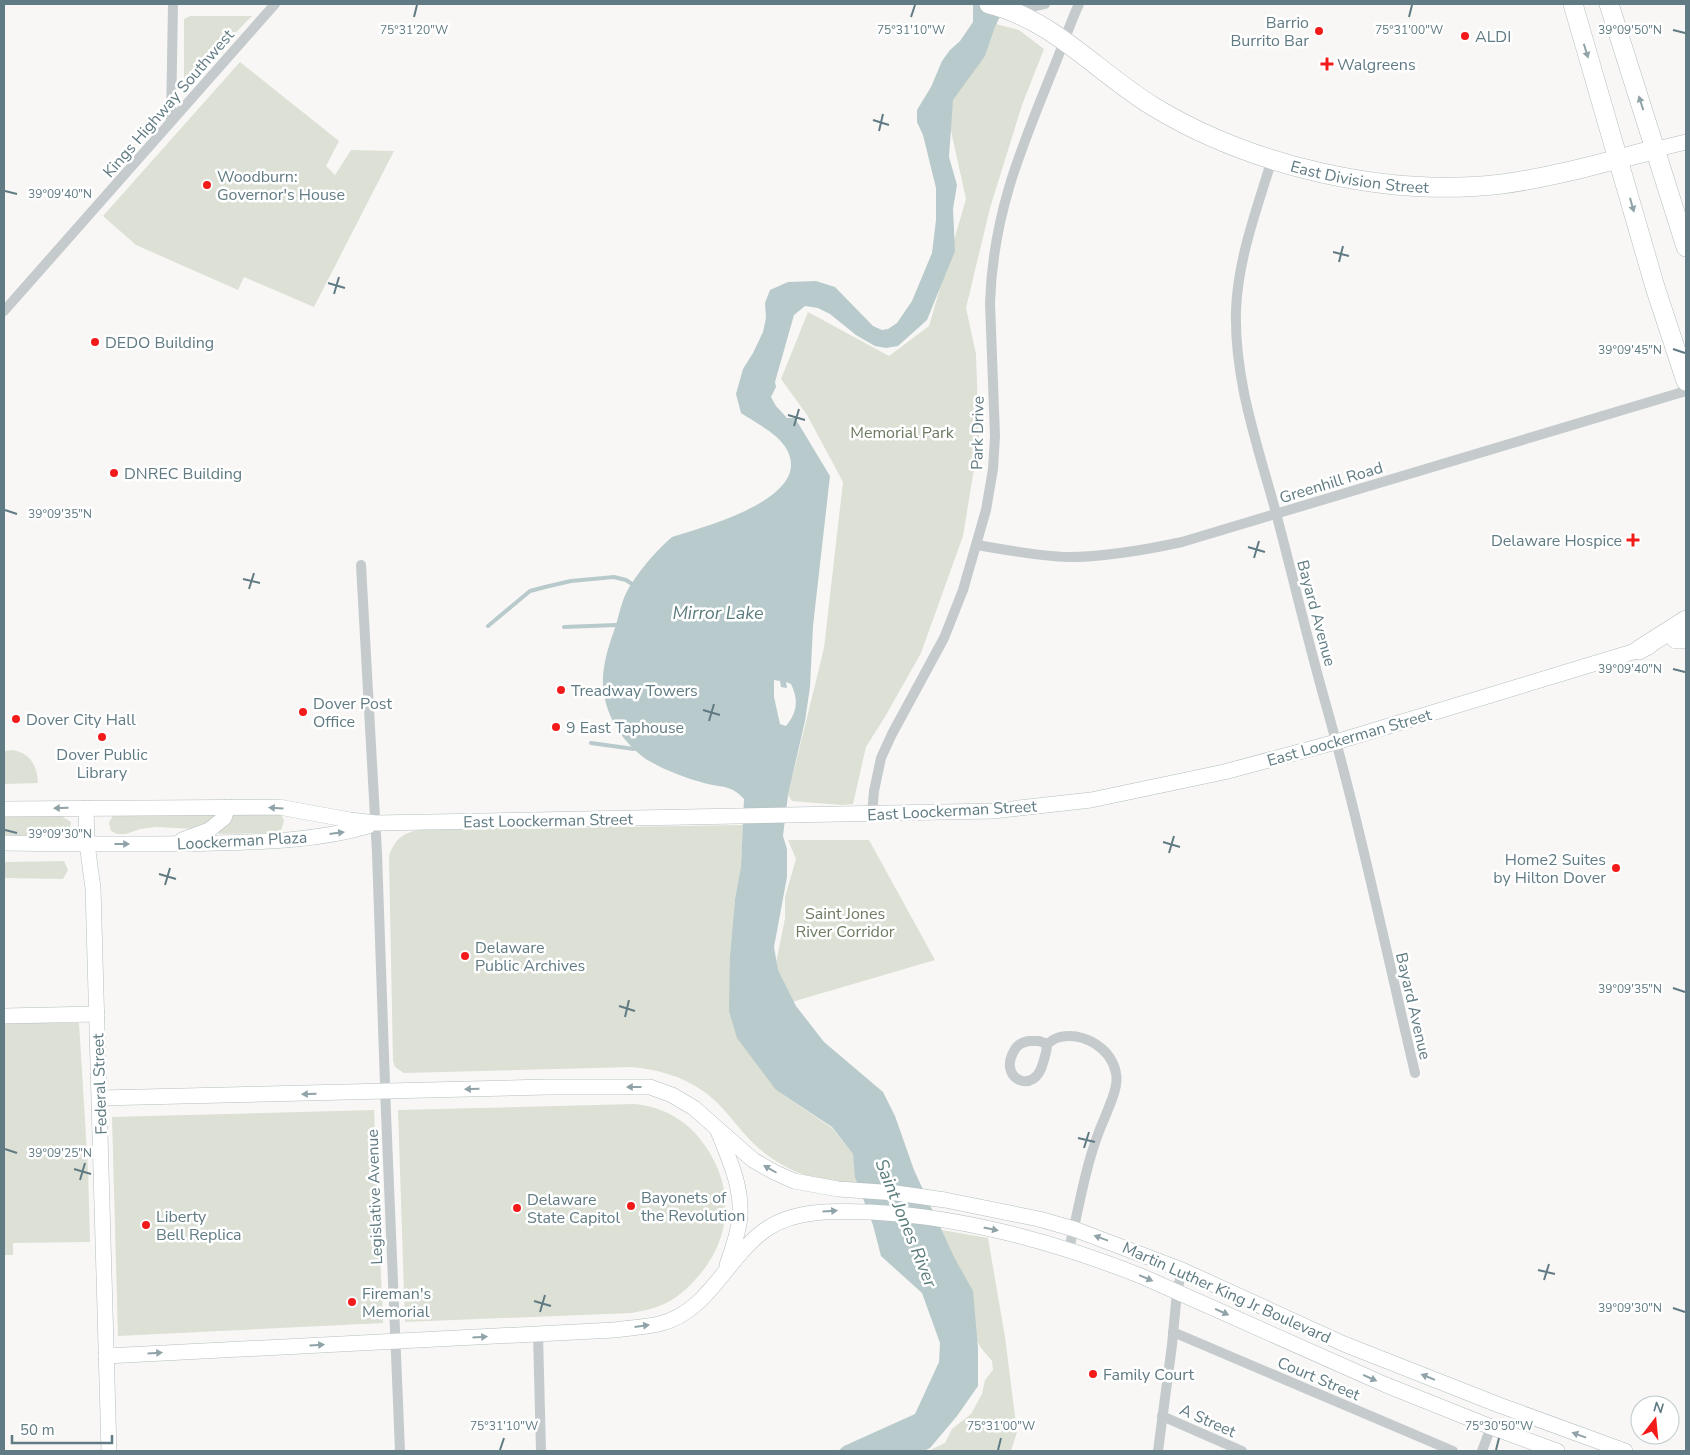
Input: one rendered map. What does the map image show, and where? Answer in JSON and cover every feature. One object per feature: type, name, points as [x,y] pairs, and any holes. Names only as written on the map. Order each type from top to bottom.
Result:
[{"type":"highway","name":"East Division Street","points":[[989,4],[1015,11],[1041,25],[1064,40],[1125,87],[1176,119],[1208,135],[1272,159],[1307,169],[1350,178],[1410,185],[1441,187],[1503,184],[1656,149]]},
{"type":"highway","points":[[1573,4],[1655,287],[1686,381]]},
{"type":"highway","points":[[1609,4],[1686,247]]},
{"type":"highway","points":[[1639,650],[1686,620]]},
{"type":"street","points":[[171,121],[174,4]]},
{"type":"street","name":"Kings Highway Southwest","points":[[4,311],[275,4]]},
{"type":"street","points":[[1015,11],[1045,4]]},
{"type":"street","name":"Park Drive","points":[[872,814],[877,773],[886,746],[944,638],[963,590],[986,510],[994,454],[990,303],[991,274],[997,234],[1014,168],[1079,4]]},
{"type":"street","name":"East Division Street","points":[[1656,149],[1686,142]]},
{"type":"street","name":"Bayard Avenue","points":[[1272,159],[1243,257],[1238,284],[1236,311],[1239,369],[1246,409],[1276,514],[1301,615],[1336,742],[1415,1073]]},
{"type":"street","name":"Greenhill Road","points":[[977,545],[1042,555],[1069,557],[1119,554],[1182,542],[1686,390]]},
{"type":"street","name":"Legislative Avenue","points":[[361,565],[376,823],[400,1451]]},
{"type":"street","name":"East Loockerman Street","points":[[376,823],[993,811],[1091,800],[1224,772],[1336,742],[1683,638]]},
{"type":"street","name":"Loockerman Plaza","points":[[4,810],[279,807],[376,823]]},
{"type":"street","name":"Federal Street","points":[[86,808],[87,844],[93,888],[109,1451]]},
{"type":"street","points":[[172,844],[209,830],[224,818],[228,808]]},
{"type":"street","name":"Loockerman Plaza","points":[[4,843],[172,844],[271,841],[350,831],[376,823]]},
{"type":"street","points":[[4,1016],[97,1014]]},
{"type":"street","points":[[1047,1044],[1058,1037],[1068,1036],[1091,1040],[1110,1059],[1116,1073],[1110,1106],[1095,1139],[1085,1174],[1078,1218],[1069,1249]]},
{"type":"street","points":[[1039,1040],[1047,1044],[1041,1072],[1035,1079],[1025,1081],[1015,1078],[1010,1071],[1009,1061],[1014,1049],[1020,1043],[1029,1041],[1039,1040]]},
{"type":"street","name":"Martin Luther King Jr Boulevard","points":[[100,1098],[548,1087],[650,1087],[672,1095],[694,1108],[753,1160],[794,1181],[815,1186],[945,1200],[1039,1219],[1074,1229],[1182,1270],[1344,1344],[1499,1405],[1625,1451]]},
{"type":"street","points":[[717,1129],[735,1174],[740,1198],[740,1218],[725,1271]]},
{"type":"street","name":"Martin Luther King Jr Boulevard","points":[[106,1356],[614,1330],[660,1324],[683,1313],[705,1297],[747,1246],[768,1228],[800,1216],[839,1210],[902,1214],[1001,1231],[1069,1249],[1119,1267],[1386,1385],[1557,1451]]},
{"type":"street","points":[[1158,1451],[1177,1292],[1182,1270]]},
{"type":"street","name":"Court Street","points":[[1173,1332],[1453,1451]]},
{"type":"street","points":[[538,1334],[541,1451]]},
{"type":"street","name":"A Street","points":[[1162,1416],[1242,1451]]},
{"type":"street","points":[[1482,1451],[1491,1427]]},
{"type":"green space","points":[[190,16],[252,16],[184,85],[184,19]]},
{"type":"green space","name":"Memorial Park","points":[[996,24],[1019,30],[1044,49],[1022,105],[990,208],[966,308],[976,354],[979,438],[963,536],[921,653],[866,747],[853,804],[842,805],[792,801],[788,795],[824,648],[843,482],[807,415],[781,379],[808,312],[889,356],[929,326],[966,199],[949,122],[954,93],[985,56]]},
{"type":"green space","points":[[240,62],[339,141],[326,166],[335,175],[351,150],[394,151],[314,307],[244,277],[238,290],[136,245],[103,216]]},
{"type":"green space","points":[[12,750],[24,754],[32,761],[38,783],[4,784],[4,751]]},
{"type":"green space","points":[[236,812],[281,814],[284,821],[281,831],[274,833],[219,834],[218,829]]},
{"type":"green space","points":[[118,813],[215,814],[209,824],[194,829],[156,827],[140,829],[126,834],[117,834],[111,831],[109,822]]},
{"type":"green space","points":[[4,815],[60,815],[71,822],[70,831],[64,837],[4,837]]},
{"type":"green space","points":[[743,825],[741,866],[735,899],[730,955],[776,1090],[832,1128],[853,1154],[857,1182],[843,1183],[813,1178],[772,1159],[750,1140],[710,1096],[678,1077],[650,1069],[631,1067],[404,1073],[395,1067],[393,1061],[389,856],[394,845],[404,835],[420,830]]},
{"type":"green space","name":"Saint Jones River Corridor","points":[[788,840],[869,840],[935,960],[785,1004],[775,968],[785,918],[785,897],[796,859]]},
{"type":"green space","points":[[64,861],[68,870],[63,879],[4,878],[4,862]]},
{"type":"green space","points":[[4,1023],[79,1023],[88,1169],[90,1242],[13,1243],[13,1255],[4,1255]]},
{"type":"green space","points":[[634,1104],[662,1111],[687,1125],[712,1156],[720,1174],[726,1211],[723,1229],[717,1247],[707,1265],[687,1288],[664,1304],[652,1309],[631,1313],[405,1322],[398,1110]]},
{"type":"green space","points":[[374,1110],[383,1323],[118,1336],[112,1117]]},
{"type":"green space","points":[[936,1229],[988,1238],[1005,1337],[1017,1432],[1011,1451],[928,1451],[945,1443],[952,1429],[971,1414],[982,1394],[985,1380],[993,1370],[992,1361],[981,1348],[940,1269]]},
{"type":"water","points":[[973,4],[1006,4],[995,27],[985,56],[953,100],[949,157],[957,185],[953,209],[955,251],[927,320],[898,346],[886,348],[875,346],[856,335],[830,314],[818,308],[805,306],[794,315],[775,382],[776,387],[771,397],[787,418],[795,418],[830,476],[813,626],[810,687],[805,721],[788,795],[783,836],[787,849],[787,877],[774,947],[778,970],[796,1006],[824,1042],[883,1092],[895,1116],[914,1170],[954,1257],[973,1291],[978,1348],[978,1386],[957,1416],[930,1448],[924,1451],[838,1451],[844,1446],[915,1414],[939,1362],[940,1343],[922,1293],[881,1256],[873,1225],[855,1177],[853,1154],[832,1127],[776,1090],[737,1038],[729,1011],[730,955],[735,899],[741,866],[744,799],[735,791],[726,787],[710,785],[677,774],[651,762],[641,755],[615,726],[606,702],[603,677],[608,651],[626,593],[641,570],[656,553],[672,537],[730,518],[752,508],[771,495],[785,482],[791,466],[786,448],[772,433],[741,413],[736,394],[743,369],[763,332],[766,318],[765,303],[770,290],[788,282],[816,281],[835,287],[873,326],[882,330],[888,329],[897,323],[912,301],[932,253],[936,220],[936,188],[923,135],[917,122],[917,110],[931,87],[942,61],[960,41],[973,22]],"holes":[[[774,680],[780,681],[781,687],[787,688],[786,682],[791,684],[796,701],[795,711],[786,726],[780,724],[774,697]]]},
{"type":"waterway","points":[[488,626],[530,591],[571,581],[614,577],[626,580],[635,586]]},
{"type":"waterway","points":[[564,627],[619,626]]},
{"type":"waterway","points":[[591,743],[634,749]]},
{"type":"place","name":"Barrio Burrito Bar","points":[[1319,31]]},
{"type":"place","name":"ALDI","points":[[1465,36]]},
{"type":"place","name":"Walgreens","points":[[1327,64]]},
{"type":"place","name":"Woodburn: Governor's House","points":[[207,185]]},
{"type":"place","name":"DEDO Building","points":[[95,342]]},
{"type":"place","name":"DNREC Building","points":[[114,473]]},
{"type":"place","name":"Delaware Hospice","points":[[1633,540]]},
{"type":"place","name":"Treadway Towers","points":[[561,690]]},
{"type":"place","name":"Dover Post Office","points":[[303,712]]},
{"type":"place","name":"Dover City Hall","points":[[16,719]]},
{"type":"place","name":"9 East Taphouse","points":[[556,727]]},
{"type":"place","name":"Dover Public Library","points":[[102,737]]},
{"type":"place","name":"Home2 Suites by Hilton Dover","points":[[1616,868]]},
{"type":"place","name":"Delaware Public Archives","points":[[465,956]]},
{"type":"place","name":"Bayonets of the Revolution","points":[[631,1206]]},
{"type":"place","name":"Delaware State Capitol","points":[[517,1208]]},
{"type":"place","name":"Liberty Bell Replica","points":[[146,1225]]},
{"type":"place","name":"Fireman's Memorial","points":[[352,1302]]},
{"type":"place","name":"Family Court","points":[[1093,1374]]},
{"type":"water label","name":"Mirror Lake","points":[[718,613]]},
{"type":"water label","name":"Saint Jones River","points":[[906,1223]]}]
